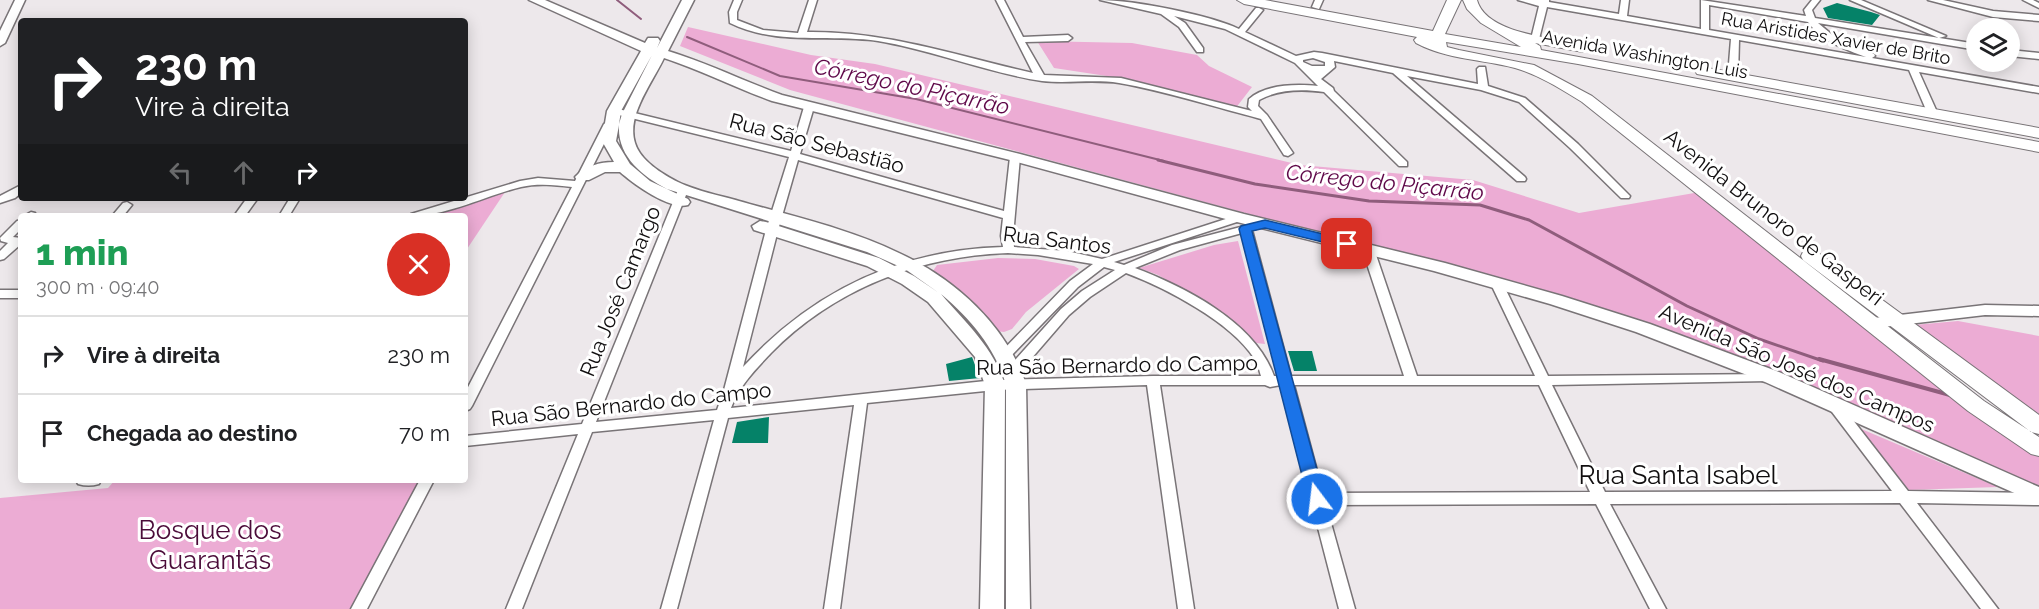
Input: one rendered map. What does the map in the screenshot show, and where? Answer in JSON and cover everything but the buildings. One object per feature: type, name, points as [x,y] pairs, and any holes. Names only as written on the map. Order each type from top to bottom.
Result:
[{"type":"main road","name":"Avenida São José dos Campos","points":[[535,0],[777,98],[1015,157],[1242,223],[1265,224],[1496,282],[1643,328],[1772,377],[2039,497]]},
{"type":"main road","points":[[674,0],[649,45],[609,141],[624,167],[644,184],[775,224],[866,246],[911,266],[939,284],[966,307],[989,332],[1005,355],[1008,380],[1018,609]]},
{"type":"main road","points":[[649,45],[688,0]]},
{"type":"main road","name":"Avenida Washington Luis","points":[[1244,0],[1405,29],[1511,39],[1594,56],[1629,57],[1703,77],[1942,119],[2039,133]]},
{"type":"main road","name":"Avenida Washington Luis","points":[[1280,0],[1317,3],[1438,33],[1455,40],[1545,55],[1570,67],[1703,77],[1733,76],[1942,119],[2039,147]]},
{"type":"main road","points":[[1455,40],[1508,48],[1513,46],[1511,39],[1471,9],[1470,0]]},
{"type":"main road","points":[[1438,33],[1453,5],[1482,18]]},
{"type":"main road","name":"Avenida Brunoro de Gasperi","points":[[1405,29],[1435,49],[1465,57],[1514,64],[1546,75],[1587,99],[1874,323],[1976,406],[2039,448]]},
{"type":"main road","name":"Avenida Brunoro de Gasperi","points":[[1438,33],[1436,41],[1443,47],[1465,57]]},
{"type":"main road","points":[[1533,43],[1545,55]]},
{"type":"main road","points":[[1546,75],[1550,70],[1570,67]]},
{"type":"main road","name":"Avenida Brunoro de Gasperi","points":[[1570,67],[1895,319],[2039,426]]},
{"type":"main road","points":[[618,116],[629,149],[656,176],[680,195]]},
{"type":"main road","points":[[581,180],[608,166],[624,167]]},
{"type":"main road","points":[[775,224],[892,271],[923,289],[955,319],[983,354],[990,367],[1008,380]]},
{"type":"main road","points":[[992,609],[996,423],[1008,380]]},
{"type":"street","points":[[0,43],[21,0]]},
{"type":"street","points":[[738,0],[731,18],[738,24],[772,33],[855,35],[891,40],[1041,78],[1104,78],[1264,117]]},
{"type":"street","points":[[801,35],[813,0]]},
{"type":"street","points":[[1000,0],[1041,78]]},
{"type":"street","points":[[1104,0],[1213,23],[1265,43],[1302,64],[1316,81],[1330,90],[1403,164]]},
{"type":"street","name":"Rua Aristides Xavier de Brito","points":[[1522,0],[1545,2],[1735,38],[2039,90]]},
{"type":"street","points":[[1623,18],[1625,0]]},
{"type":"street","points":[[1816,0],[1808,10],[1809,20],[1818,29],[1847,46],[1908,68],[1942,119]]},
{"type":"street","points":[[1854,0],[1966,43]]},
{"type":"street","points":[[1932,0],[1972,10],[2038,18]]},
{"type":"street","points":[[2027,0],[2039,6]]},
{"type":"street","points":[[1705,32],[1705,1],[1966,45]]},
{"type":"street","points":[[1533,43],[1545,2]]},
{"type":"street","points":[[1241,32],[1259,10]]},
{"type":"street","points":[[1159,11],[1174,19],[1190,34],[1200,50]]},
{"type":"street","points":[[1190,34],[1198,27],[1213,23]]},
{"type":"street","points":[[1912,36],[1920,31],[1917,26]]},
{"type":"street","points":[[1020,40],[1068,38]]},
{"type":"street","points":[[1733,76],[1735,38]]},
{"type":"street","points":[[1265,43],[1513,96],[1530,105],[1625,196]]},
{"type":"street","points":[[1847,46],[1850,58]]},
{"type":"street","points":[[2020,54],[2039,56]]},
{"type":"street","points":[[1288,153],[1264,117],[1253,107],[1254,99],[1316,81],[1328,67],[1329,60],[1318,55],[1303,56],[1302,64]]},
{"type":"street","points":[[1008,69],[1030,60]]},
{"type":"street","points":[[1302,64],[1328,67],[1349,61]]},
{"type":"street","points":[[1482,69],[1483,88]]},
{"type":"street","points":[[1397,72],[1521,179]]},
{"type":"street","points":[[1422,94],[1423,87],[1434,80]]},
{"type":"street","points":[[669,609],[722,414],[731,390],[793,155],[809,107]]},
{"type":"street","points":[[468,400],[581,180],[618,116]]},
{"type":"street","name":"Rua São Sebastião","points":[[618,116],[793,155],[1010,216]]},
{"type":"street","points":[[1009,250],[1007,236],[1015,157]]},
{"type":"street","points":[[468,199],[503,188],[537,181],[581,180]]},
{"type":"street","points":[[1,197],[18,190]]},
{"type":"street","name":"Rua José Camargo","points":[[514,609],[680,195]]},
{"type":"street","points":[[241,213],[251,201]]},
{"type":"street","points":[[425,213],[463,201]]},
{"type":"street","points":[[120,213],[127,205]]},
{"type":"street","points":[[1005,355],[1074,284],[1102,262],[1242,223]]},
{"type":"street","points":[[1008,380],[1063,314],[1100,282],[1124,268],[1242,223]]},
{"type":"street","points":[[1242,223],[1347,609]]},
{"type":"street","points":[[0,227],[18,225]]},
{"type":"street","points":[[18,227],[5,239],[18,241]]},
{"type":"street","points":[[1,255],[18,242]]},
{"type":"street","points":[[1368,249],[1412,381]]},
{"type":"street","name":"Rua Santos","points":[[731,390],[756,360],[807,313],[848,289],[892,271],[911,266],[958,255],[1009,250],[1102,262],[1124,268],[1188,295],[1248,342],[1261,360],[1270,381]]},
{"type":"street","points":[[1496,282],[1601,500],[1658,609]]},
{"type":"street","points":[[0,294],[18,294]]},
{"type":"street","points":[[1874,323],[1985,310],[2039,311]]},
{"type":"street","name":"Rua São Bernardo do Campo","points":[[468,441],[861,400],[1008,380],[1543,381],[1772,377]]},
{"type":"street","points":[[1153,380],[1186,609]]},
{"type":"street","points":[[832,609],[861,400]]},
{"type":"street","points":[[1834,404],[1990,609]]},
{"type":"street","points":[[359,609],[425,483]]},
{"type":"street","name":"Rua Santa Isabel","points":[[1317,499],[2039,497]]},
{"type":"green space","points":[[688,27],[811,55],[875,64],[1300,165],[1473,180],[1579,213],[1700,192],[2039,451],[2039,493],[1787,377],[1497,281],[790,90],[680,46]]},
{"type":"green space","points":[[1037,41],[1132,43],[1197,55],[1209,66],[1252,87],[1235,109],[1133,80],[1054,68]]},
{"type":"green space","points":[[505,192],[468,248],[468,213],[439,213]]},
{"type":"green space","points":[[1238,241],[1265,344],[1256,343],[1219,310],[1158,275],[1139,268],[1214,245]]},
{"type":"green space","points":[[998,258],[1035,259],[1074,266],[1079,269],[1026,312],[1012,329],[1004,332],[996,331],[933,271],[937,265]]},
{"type":"green space","points":[[1958,321],[2039,336],[2039,416],[1914,325]]},
{"type":"green space","points":[[1859,428],[1998,487],[1909,490]]},
{"type":"green space","name":"Bosque dos Guarantãs","points":[[112,483],[419,483],[356,609],[0,609],[0,498],[108,488]]},
{"type":"waterway","name":"Córrego do Piçarrão","points":[[617,0],[641,19]]},
{"type":"waterway","name":"Córrego do Piçarrão","points":[[687,37],[780,76],[916,99],[1164,161]]},
{"type":"waterway","name":"Córrego do Piçarrão","points":[[1158,160],[1255,184],[1369,201],[1480,205],[1529,220],[1687,306],[1759,339],[1823,361]]},
{"type":"waterway","name":"Córrego do Piçarrão","points":[[1819,359],[1950,395]]},
{"type":"route","points":[[1317,499],[1246,229],[1265,224],[1347,244]]}]
